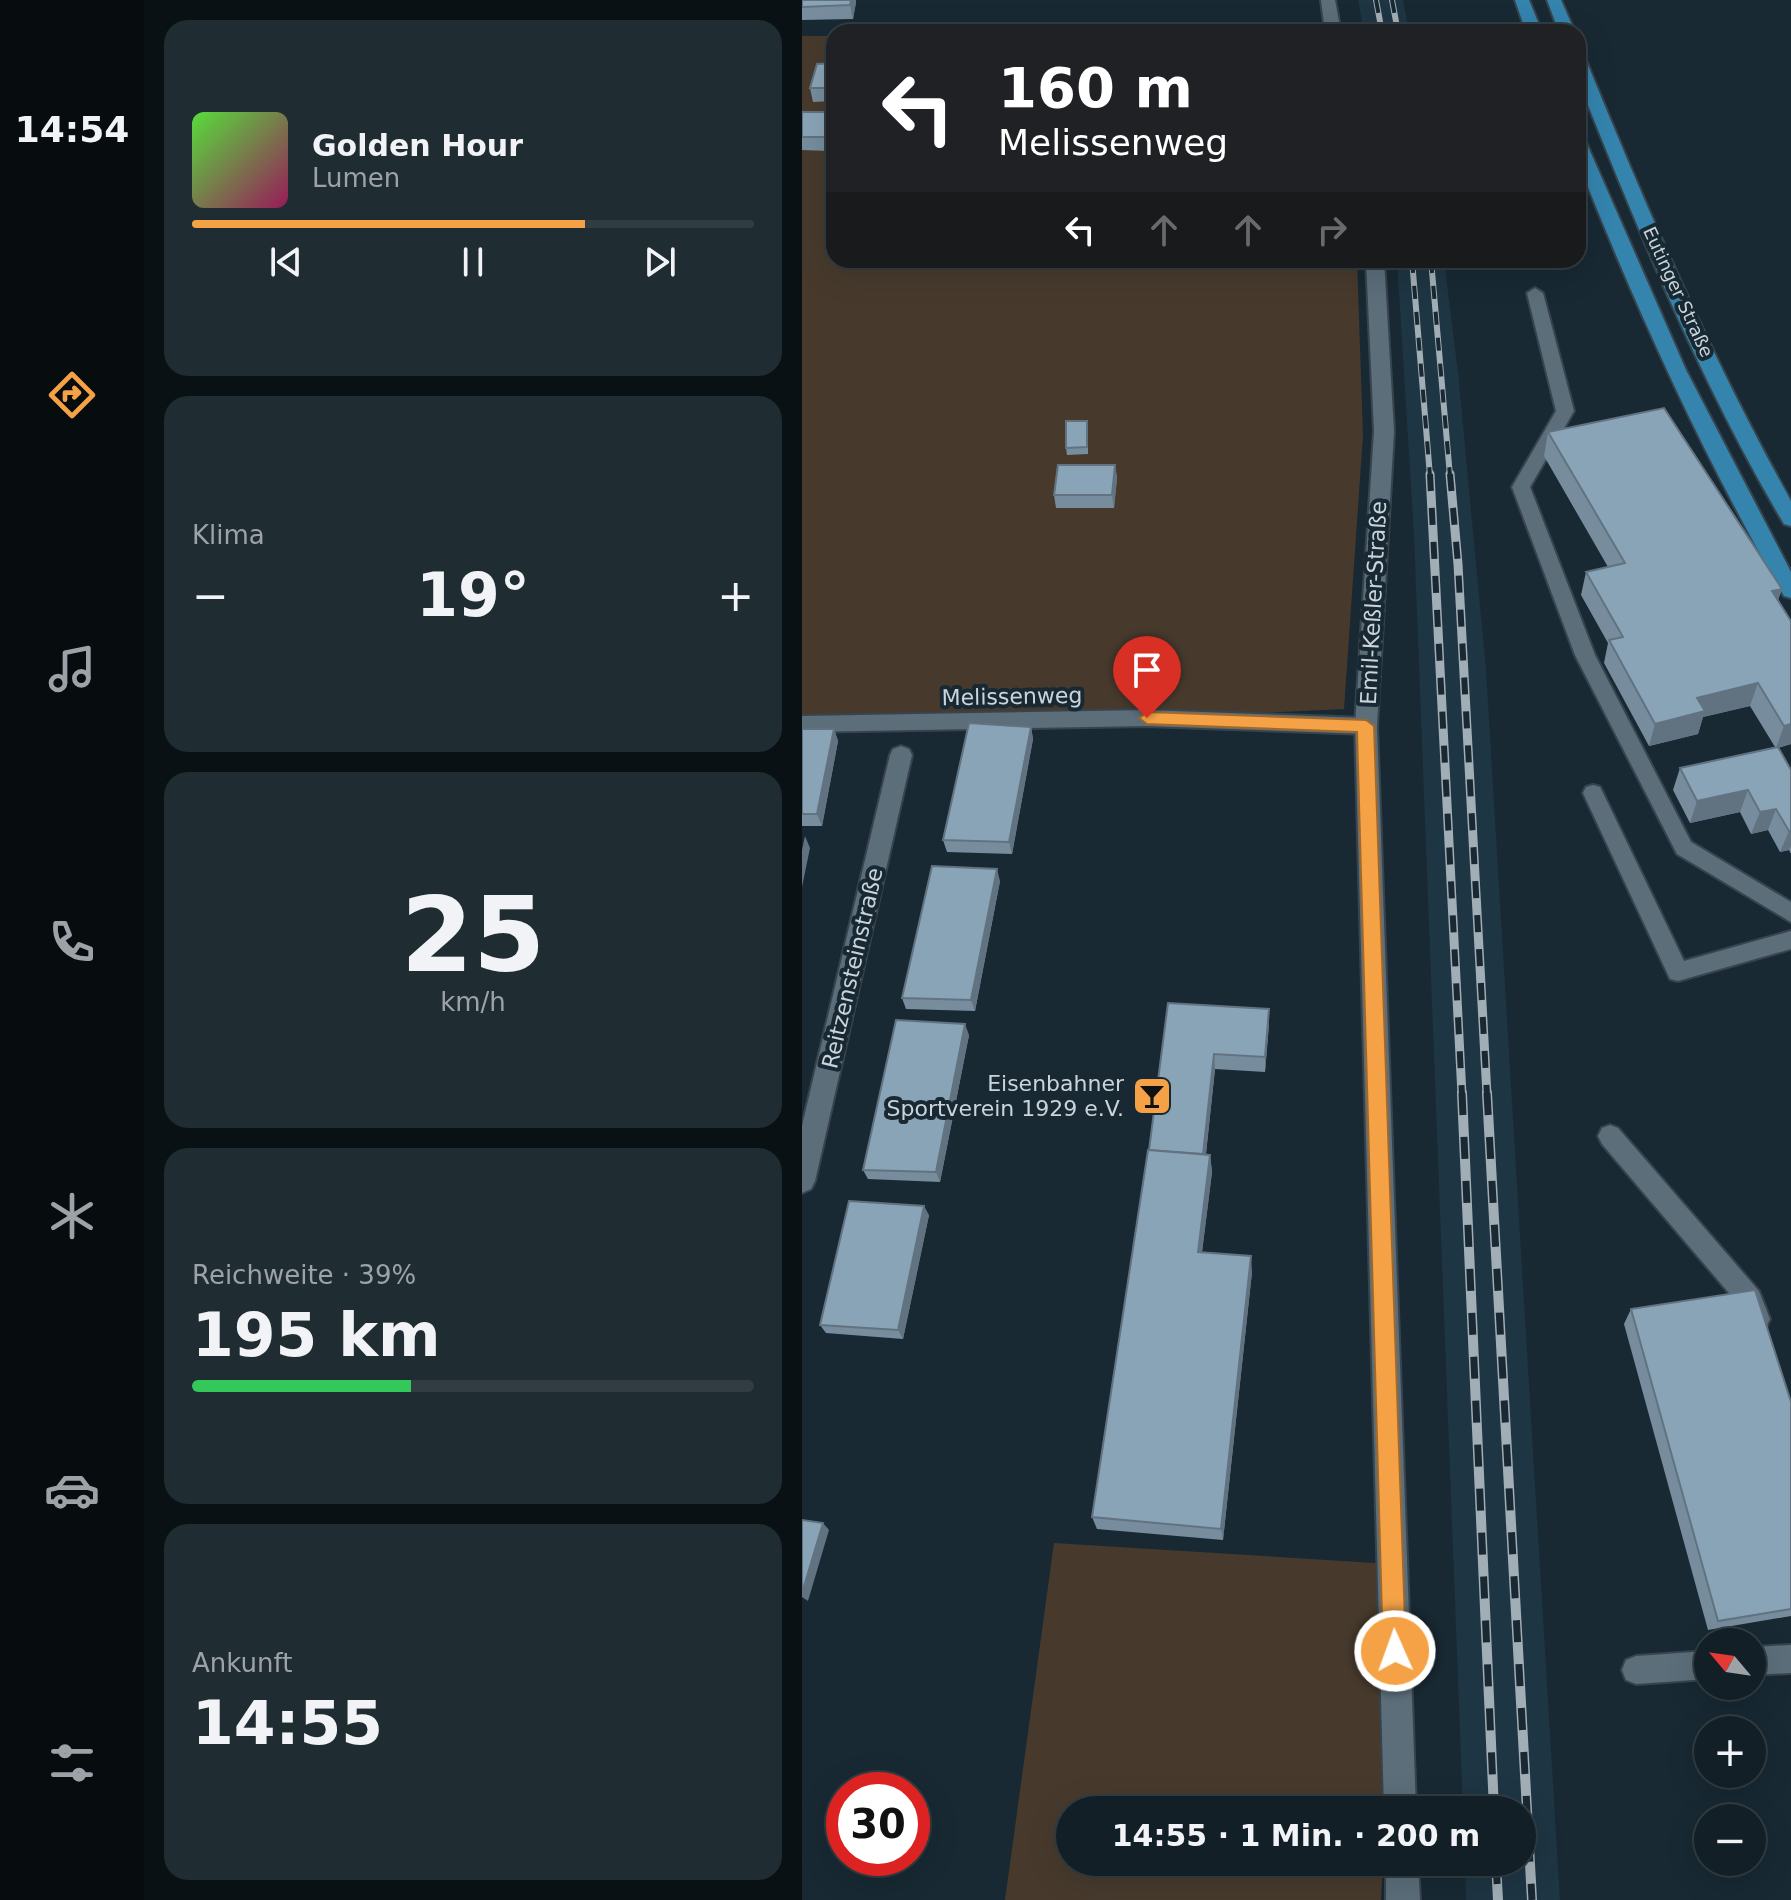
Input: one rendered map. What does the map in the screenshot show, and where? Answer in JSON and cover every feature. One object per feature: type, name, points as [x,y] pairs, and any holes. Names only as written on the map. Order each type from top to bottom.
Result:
[{"type":"main road","points":[[1522,0],[1531,24]]},
{"type":"main road","points":[[1554,0],[1564,24]]},
{"type":"main road","name":"Eutinger Straße","points":[[1586,79],[1692,327],[1759,463],[1791,519]]},
{"type":"main road","name":"Eutinger Straße","points":[[1586,162],[1650,318],[1687,396],[1791,591]]},
{"type":"street","points":[[1328,0],[1332,24]]},
{"type":"street","name":"Emil-Keßler-Straße","points":[[1375,268],[1384,431],[1366,726],[1361,890],[1399,1796]]},
{"type":"street","name":"Reitzensteinstraße","points":[[802,1181],[901,755]]},
{"type":"street","points":[[1402,1876],[1403,1900]]},
{"type":"lane","points":[[1535,293],[1565,411],[1521,487],[1585,655],[1684,848],[1791,913]]},
{"type":"lane","name":"Melissenweg","points":[[802,724],[1147,718],[1366,726]]},
{"type":"lane","points":[[1593,793],[1678,972],[1791,940]]},
{"type":"lane","points":[[1610,1136],[1750,1299],[1765,1340]]},
{"type":"lane","points":[[1766,1660],[1791,1659]]},
{"type":"lane","points":[[1636,1670],[1694,1666]]},
{"type":"shaded area","points":[[1358,0],[1403,0],[1408,24],[1362,24]]},
{"type":"shaded area","points":[[802,36],[826,36],[826,268],[1357,268],[1363,435],[1344,709],[1147,718],[802,715]]},
{"type":"shaded area","points":[[1397,268],[1445,268],[1458,372],[1486,670],[1560,1900],[1466,1900],[1465,1876],[1536,1876],[1536,1796],[1462,1796],[1414,535]]},
{"type":"shaded area","points":[[1054,1543],[1391,1564],[1384,1796],[1056,1796],[1056,1876],[1382,1876],[1381,1900],[1005,1900]]},
{"type":"building","points":[[802,0],[851,0],[850,5],[802,7]]},
{"type":"building","points":[[826,63],[826,88],[810,88],[817,64]]},
{"type":"building","points":[[802,112],[826,112],[826,137],[802,137]]},
{"type":"building","points":[[1664,408],[1782,589],[1772,591],[1791,621],[1791,724],[1784,726],[1758,683],[1697,698],[1705,711],[1655,724],[1609,640],[1623,637],[1586,572],[1625,563],[1548,432]]},
{"type":"building","points":[[1066,421],[1087,421],[1087,447],[1066,448]]},
{"type":"building","points":[[1058,465],[1115,465],[1112,495],[1054,495]]},
{"type":"building","points":[[969,723],[1031,727],[1009,842],[943,840]]},
{"type":"building","points":[[802,729],[834,729],[817,814],[802,814]]},
{"type":"building","points":[[1778,747],[1791,770],[1791,831],[1776,809],[1760,812],[1748,790],[1697,801],[1680,768]]},
{"type":"building","points":[[932,866],[997,869],[971,1000],[902,998]]},
{"type":"building","points":[[1168,1003],[1269,1009],[1265,1057],[1214,1054],[1203,1154],[1149,1150]]},
{"type":"building","points":[[896,1020],[965,1024],[936,1172],[863,1170]]},
{"type":"building","points":[[1148,1150],[1210,1155],[1198,1252],[1251,1256],[1221,1529],[1092,1517]]},
{"type":"building","points":[[849,1201],[924,1206],[898,1330],[820,1325]]},
{"type":"building","points":[[1755,1290],[1791,1402],[1791,1609],[1718,1621],[1631,1309]]},
{"type":"building","points":[[802,1520],[823,1523],[802,1593]]},
{"type":"railway","points":[[1376,0],[1380,24]]},
{"type":"railway","points":[[1392,0],[1396,24]]},
{"type":"railway","points":[[1413,268],[1430,476]]},
{"type":"railway","points":[[1432,268],[1450,476]]},
{"type":"railway","points":[[1430,474],[1462,1095]]},
{"type":"railway","points":[[1450,474],[1458,564],[1487,1095]]},
{"type":"railway","points":[[1462,1093],[1493,1796]]},
{"type":"railway","points":[[1487,1093],[1532,1900]]},
{"type":"railway","points":[[1497,1876],[1498,1900]]},
{"type":"place","name":"Eisenbahner Sportverein 1929 e.V.","points":[[1152,1096]]},
{"type":"route","points":[[1147,718],[1366,726],[1395,1651]]}]
